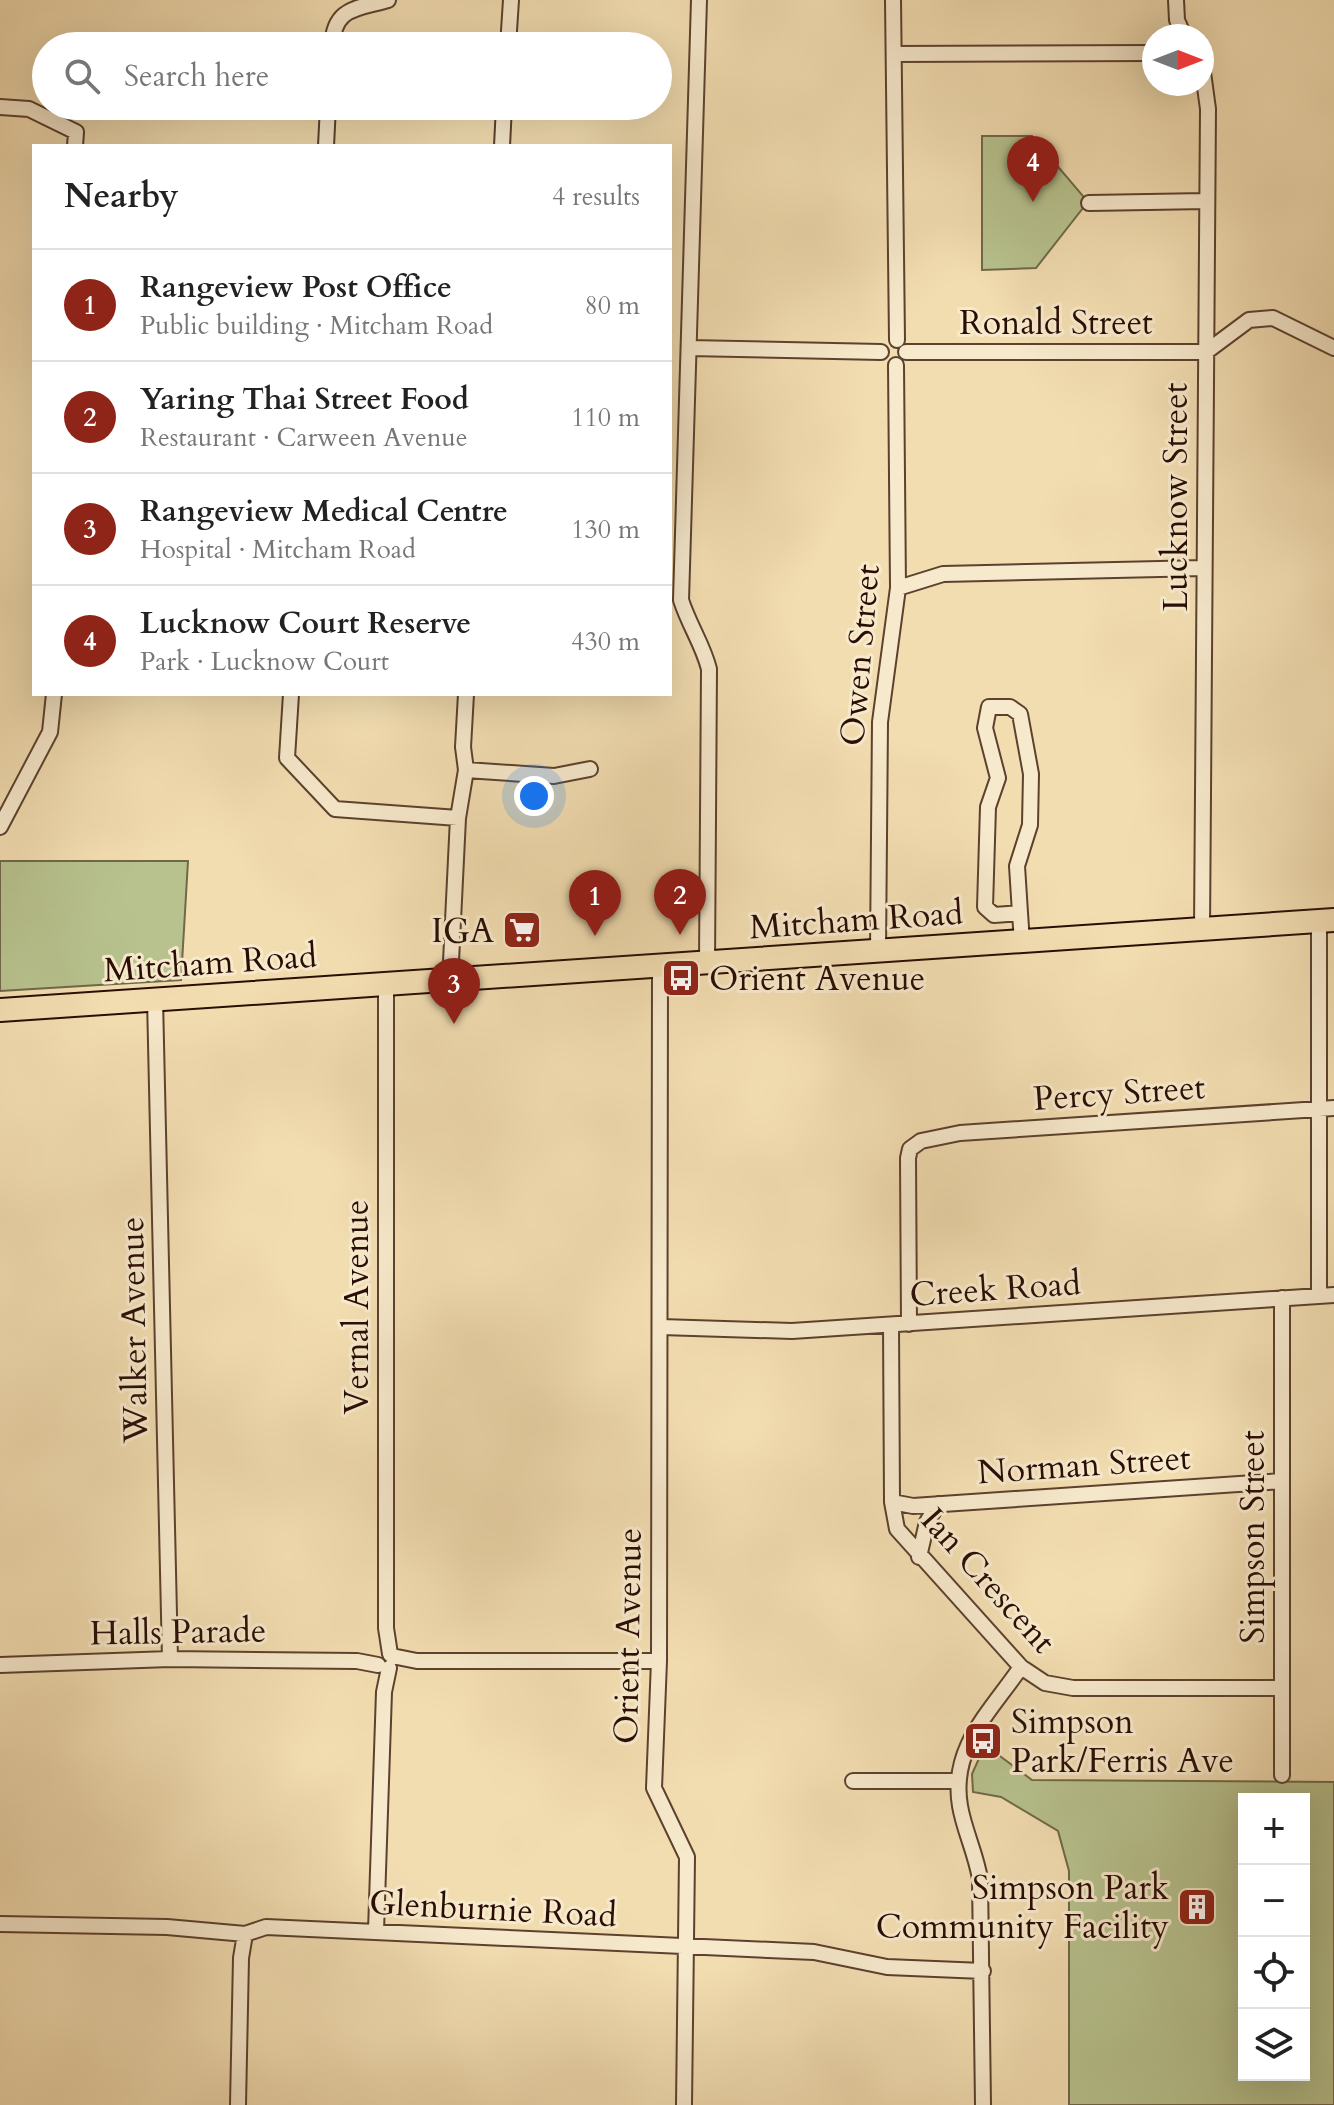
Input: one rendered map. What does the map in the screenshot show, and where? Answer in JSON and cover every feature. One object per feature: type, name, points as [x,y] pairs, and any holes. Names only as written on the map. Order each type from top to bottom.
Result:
[{"type":"main road","name":"Mitcham Road","points":[[0,1010],[660,968],[1326,920]]},
{"type":"street","points":[[333,32],[345,12],[388,0]]},
{"type":"street","points":[[509,32],[511,0]]},
{"type":"street","points":[[699,0],[681,600],[690,630],[704,649],[709,669],[707,964]]},
{"type":"street","points":[[881,352],[884,360],[896,365],[904,360],[893,0]]},
{"type":"street","points":[[1176,0],[1179,24]]},
{"type":"street","points":[[894,54],[1142,53]]},
{"type":"street","name":"Lucknow Street","points":[[1202,930],[1206,96]]},
{"type":"street","points":[[0,107],[32,110]]},
{"type":"street","points":[[51,120],[76,132],[75,144]]},
{"type":"street","points":[[326,144],[327,120]]},
{"type":"street","points":[[502,144],[503,120]]},
{"type":"street","points":[[1089,203],[1206,201]]},
{"type":"street","points":[[1206,352],[1249,320],[1273,318],[1334,348]]},
{"type":"street","points":[[881,352],[888,341],[902,346]]},
{"type":"street","name":"Ronald Street","points":[[902,346],[1206,352]]},
{"type":"street","points":[[689,348],[881,352]]},
{"type":"street","name":"Owen Street","points":[[878,951],[880,722],[898,588],[896,365]]},
{"type":"street","points":[[898,588],[943,574],[1204,568]]},
{"type":"street","points":[[0,827],[28,780],[50,732],[54,696]]},
{"type":"street","points":[[291,696],[287,758],[335,809],[458,818]]},
{"type":"street","points":[[450,982],[458,818],[466,770],[463,747],[466,696]]},
{"type":"street","points":[[1020,913],[994,915],[985,907],[988,807],[998,778],[988,743],[985,716],[989,707],[1000,705],[1020,714],[1031,774],[1029,833],[1017,866],[1022,942]]},
{"type":"street","points":[[466,770],[554,776],[590,769]]},
{"type":"street","points":[[1326,920],[1326,1295]]},
{"type":"street","name":"Orient Avenue","points":[[660,968],[659,1661],[654,1788],[687,1857],[684,2105]]},
{"type":"street","name":"Vernal Avenue","points":[[376,1931],[386,1628],[386,985]]},
{"type":"street","name":"Walker Avenue","points":[[155,999],[170,1659]]},
{"type":"street","name":"Percy Street","points":[[909,1324],[910,1149],[921,1141],[960,1133],[1327,1108]]},
{"type":"street","name":"Creek Road","points":[[661,1327],[792,1331],[1326,1295]]},
{"type":"street","name":"Simpson Street","points":[[1282,1298],[1282,1775]]},
{"type":"street","name":"Ian Crescent","points":[[891,1325],[892,1502],[897,1529],[1021,1667],[1045,1683],[1073,1688],[1282,1688]]},
{"type":"street","name":"Norman Street","points":[[892,1502],[913,1506],[1282,1481]]},
{"type":"street","name":"Norman Street","points":[[919,1557],[927,1522],[938,1504]]},
{"type":"street","name":"Halls Parade","points":[[0,1665],[170,1659],[659,1661]]},
{"type":"street","points":[[983,2105],[980,1879],[974,1846],[961,1810],[957,1781],[959,1762],[967,1745],[1021,1667]]},
{"type":"street","points":[[853,1781],[957,1781]]},
{"type":"street","name":"Glenburnie Road","points":[[0,1924],[167,1927],[245,1934],[266,1927],[376,1931],[814,1952],[887,1967],[983,1971]]},
{"type":"street","points":[[238,2105],[241,1958],[245,1934]]},
{"type":"green space","points":[[982,136],[1032,136],[1083,196],[1083,208],[1036,268],[982,270]]},
{"type":"green space","points":[[0,861],[188,861],[181,980],[0,991]]},
{"type":"green space","points":[[985,1745],[1032,1780],[1334,1782],[1334,2105],[1069,2105],[1069,1871],[1058,1831],[1001,1797],[973,1792],[972,1774]]},
{"type":"place","name":"Lucknow Court Reserve","points":[[1033,202]]},
{"type":"place","name":"IGA","points":[[522,930]]},
{"type":"place","name":"Yaring Thai Street Food","points":[[680,935]]},
{"type":"place","name":"Rangeview Post Office","points":[[595,936]]},
{"type":"place","name":"Orient Avenue","points":[[681,978]]},
{"type":"place","name":"Rangeview Medical Centre","points":[[454,1024]]},
{"type":"place","name":"Simpson Park/Ferris Ave","points":[[983,1741]]},
{"type":"place","name":"Simpson Park Community Facility","points":[[1197,1907]]}]
